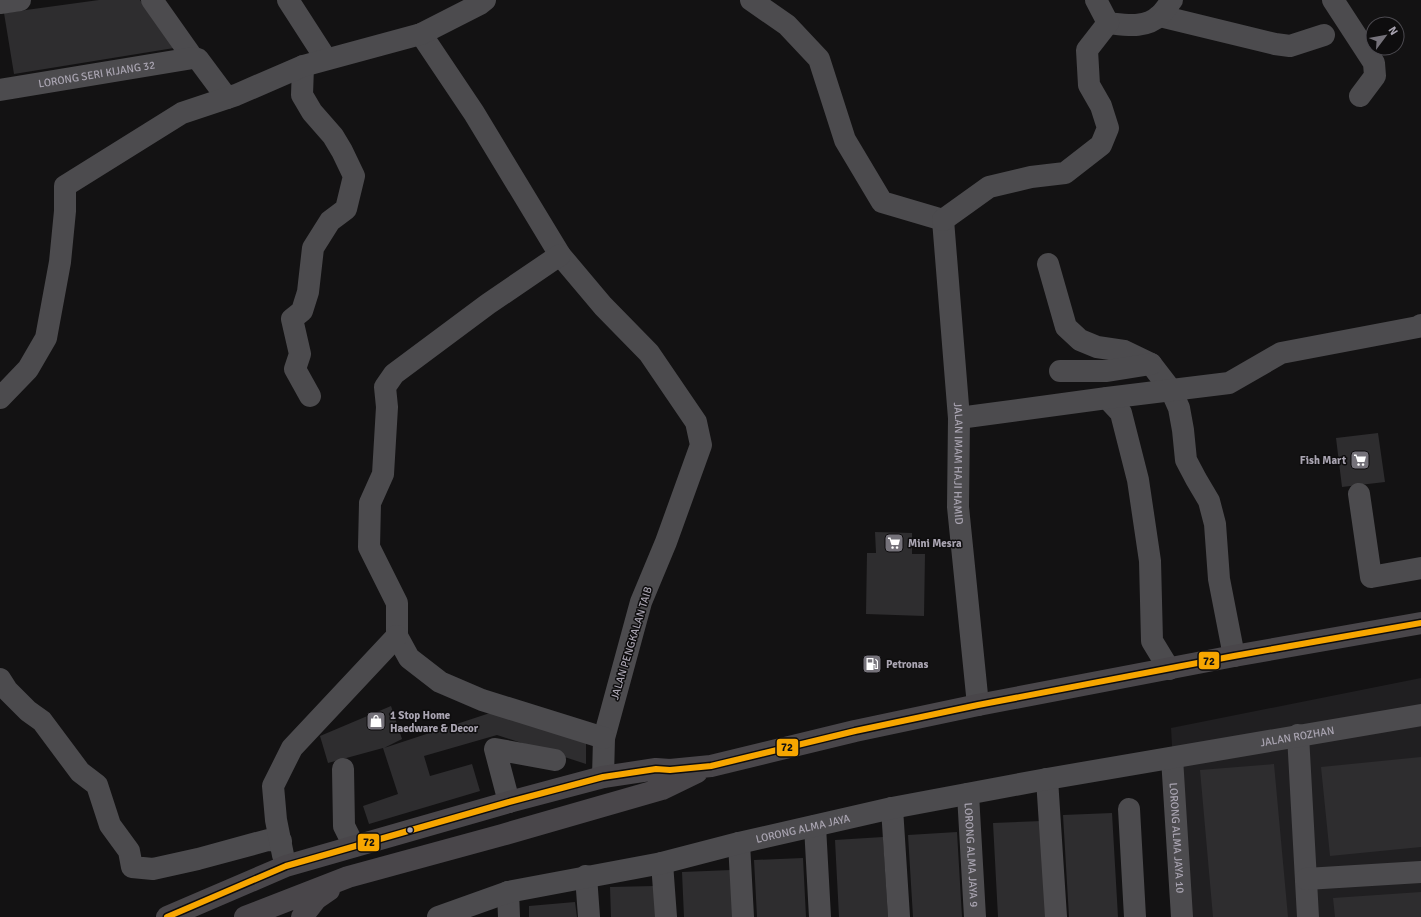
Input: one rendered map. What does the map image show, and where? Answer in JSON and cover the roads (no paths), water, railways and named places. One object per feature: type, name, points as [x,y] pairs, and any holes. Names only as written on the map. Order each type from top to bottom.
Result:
[{"type":"main road","points":[[167,917],[286,866],[509,802],[603,777],[656,769],[670,770],[711,766],[855,731],[978,705],[1234,656],[1421,623]]},
{"type":"main road","points":[[245,917],[277,911],[348,877],[662,789],[711,766]]},
{"type":"main road","points":[[277,911],[282,888],[304,866],[325,856]]},
{"type":"main road","points":[[302,917],[316,899],[348,877]]},
{"type":"main road","points":[[206,900],[247,891],[259,896],[277,911]]},
{"type":"street","points":[[0,3],[20,0]]},
{"type":"street","points":[[152,0],[193,58],[198,58],[227,98]]},
{"type":"street","points":[[288,0],[326,58]]},
{"type":"street","points":[[0,398],[28,369],[46,338],[60,262],[65,211],[65,186],[182,112],[227,98],[326,58],[421,34],[485,0]]},
{"type":"street","points":[[751,0],[787,25],[819,59],[845,140],[882,202],[944,220],[989,186],[1030,177],[1065,173],[1101,145],[1108,128],[1101,106],[1089,85],[1087,50],[1108,23]]},
{"type":"street","points":[[1096,0],[1108,23]]},
{"type":"street","points":[[1333,0],[1374,63],[1375,76],[1360,96]]},
{"type":"street","points":[[1108,23],[1128,25],[1148,24],[1166,8],[1275,44],[1290,46],[1324,35]]},
{"type":"street","points":[[421,34],[474,113],[560,255],[488,304],[394,374],[384,387],[388,407],[383,474],[370,503],[369,547],[397,603],[397,636],[409,658],[440,682],[482,700],[604,738]]},
{"type":"street","name":"LORONG SERI KIJANG 32","points":[[1,85],[193,58]]},
{"type":"street","points":[[303,66],[302,94],[312,112],[333,136],[354,176],[346,209],[330,221],[313,248],[306,299],[302,311],[292,319],[300,354],[295,369],[310,396]]},
{"type":"street","name":"JALAN IMAM HAJI HAMID","points":[[944,220],[959,418],[958,507],[978,705]]},
{"type":"street","name":"JALAN PENGKALAN TAIB","points":[[560,255],[603,306],[649,353],[696,422],[701,445],[666,542],[641,602],[604,738],[603,777]]},
{"type":"street","points":[[1048,264],[1066,326],[1080,340],[1097,347],[1124,351],[1151,364],[1171,390],[1179,408],[1186,460],[1209,501],[1215,524],[1219,579],[1234,656]]},
{"type":"street","points":[[959,418],[1228,383],[1281,353],[1418,327],[1421,325]]},
{"type":"street","points":[[1060,371],[1106,371],[1151,364]]},
{"type":"street","points":[[1107,398],[1121,413],[1137,473],[1150,561],[1152,641],[1169,669]]},
{"type":"street","points":[[1359,494],[1371,577],[1421,568]]},
{"type":"street","points":[[286,866],[276,820],[273,786],[292,748],[397,636]]},
{"type":"street","points":[[0,679],[7,690],[28,711],[42,721],[80,772],[97,785],[110,825],[129,851],[132,867],[153,869],[268,840],[281,841]]},
{"type":"street","name":"JALAN ROZHAN","points":[[1172,758],[1421,714]]},
{"type":"street","points":[[1298,736],[1308,917]]},
{"type":"street","points":[[509,802],[495,749],[555,760]]},
{"type":"street","name":"LORONG ALMA JAYA","points":[[438,917],[508,892],[586,876],[662,863],[739,843],[892,808],[1047,779],[1172,758]]},
{"type":"street","name":"LORONG ALMA JAYA 10","points":[[1172,758],[1182,917]]},
{"type":"street","points":[[343,768],[344,826],[354,846]]},
{"type":"street","points":[[1047,779],[1056,917]]},
{"type":"street","name":"LORONG ALMA JAYA 9","points":[[968,794],[975,917]]},
{"type":"street","points":[[892,808],[899,917]]},
{"type":"street","points":[[1129,809],[1135,917]]},
{"type":"street","points":[[815,826],[820,917]]},
{"type":"street","points":[[739,843],[743,917]]},
{"type":"street","points":[[662,863],[666,917]]},
{"type":"street","points":[[1306,879],[1421,872]]},
{"type":"street","points":[[586,876],[589,917]]},
{"type":"street","points":[[508,892],[509,917]]},
{"type":"place","name":"Fish Mart","points":[[1360,460]]},
{"type":"place","name":"Mini Mesra","points":[[894,543]]},
{"type":"place","name":"Petronas","points":[[872,664]]},
{"type":"place","name":"1 Stop Home Haedware & Decor","points":[[376,721]]}]
